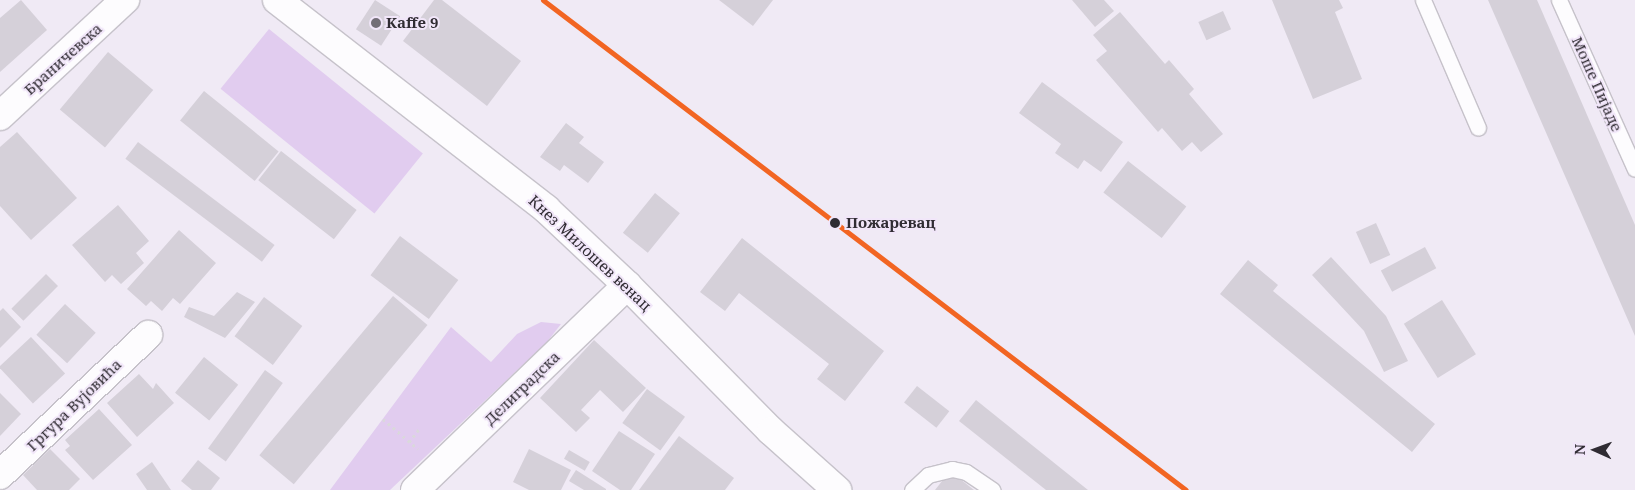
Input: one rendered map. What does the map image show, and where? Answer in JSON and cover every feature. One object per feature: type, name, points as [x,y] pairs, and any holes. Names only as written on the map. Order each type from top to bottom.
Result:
[{"type":"street","name":"Браничевска","points":[[0,116],[124,0]]},
{"type":"street","name":"Кнез Милошев венац","points":[[277,0],[546,209],[627,285],[771,431],[837,490]]},
{"type":"street","name":"Делиградска","points":[[415,490],[627,285]]},
{"type":"street","name":"Гргура Вујовића","points":[[0,476],[148,335]]},
{"type":"lane","points":[[1423,0],[1478,128]]},
{"type":"lane","name":"Моше Пијаде","points":[[1559,0],[1635,169]]},
{"type":"lane","points":[[912,490],[928,475],[952,470],[966,472],[993,490]]},
{"type":"path","points":[[383,419],[420,451]]},
{"type":"path","points":[[409,442],[420,428]]},
{"type":"shaded area","points":[[269,29],[423,154],[374,213],[221,89]]},
{"type":"shaded area","points":[[541,322],[561,324],[547,342],[390,490],[330,490],[451,327],[491,362],[517,334]]},
{"type":"building","points":[[21,0],[47,30],[0,72],[0,18]]},
{"type":"building","points":[[375,0],[400,16],[381,46],[356,29]]},
{"type":"building","points":[[434,0],[442,0],[521,61],[487,106],[403,41]]},
{"type":"building","points":[[719,0],[773,0],[753,26]]},
{"type":"building","points":[[1072,0],[1104,0],[1114,11],[1095,27]]},
{"type":"building","points":[[1272,0],[1339,0],[1343,8],[1335,12],[1362,79],[1313,99]]},
{"type":"building","points":[[1488,0],[1537,0],[1635,225],[1635,336]]},
{"type":"building","points":[[1223,11],[1231,29],[1206,40],[1198,22]]},
{"type":"building","points":[[1120,12],[1165,64],[1169,60],[1194,89],[1189,94],[1223,134],[1201,152],[1192,142],[1182,151],[1162,128],[1158,132],[1096,60],[1107,51],[1093,35]]},
{"type":"building","points":[[108,52],[153,90],[105,147],[60,109]]},
{"type":"building","points":[[1042,82],[1123,142],[1101,172],[1084,160],[1078,169],[1055,153],[1061,144],[1019,113]]},
{"type":"building","points":[[204,91],[279,151],[255,181],[180,121]]},
{"type":"building","points":[[566,123],[584,137],[579,143],[604,162],[588,183],[564,165],[560,171],[540,157]]},
{"type":"building","points":[[17,132],[77,198],[31,240],[0,206],[0,147]]},
{"type":"building","points":[[138,142],[275,245],[262,262],[125,159]]},
{"type":"building","points":[[281,151],[357,210],[334,239],[258,180]]},
{"type":"building","points":[[1128,161],[1186,207],[1162,238],[1103,193]]},
{"type":"building","points":[[655,193],[680,213],[648,253],[623,233]]},
{"type":"building","points":[[118,205],[149,241],[136,253],[144,263],[121,284],[112,275],[105,282],[72,245]]},
{"type":"building","points":[[1376,223],[1390,255],[1370,264],[1356,232]]},
{"type":"building","points":[[179,230],[216,263],[180,304],[173,298],[162,311],[151,301],[146,306],[127,289]]},
{"type":"building","points":[[400,236],[458,280],[429,319],[371,275]]},
{"type":"building","points":[[742,238],[884,351],[845,401],[817,379],[829,364],[739,293],[725,311],[700,292]]},
{"type":"building","points":[[1425,247],[1436,268],[1392,292],[1381,270]]},
{"type":"building","points":[[1331,257],[1386,316],[1408,361],[1384,372],[1364,331],[1312,275]]},
{"type":"building","points":[[1248,260],[1278,285],[1273,291],[1435,424],[1412,452],[1220,294]]},
{"type":"building","points":[[46,274],[58,286],[23,321],[11,309]]},
{"type":"building","points":[[237,292],[255,302],[225,338],[184,317],[189,307],[214,316]]},
{"type":"building","points":[[393,296],[427,325],[294,484],[259,455]]},
{"type":"building","points":[[264,297],[302,326],[273,365],[235,336]]},
{"type":"building","points":[[1442,300],[1476,354],[1438,378],[1404,324]]},
{"type":"building","points":[[65,304],[96,333],[67,363],[36,335]]},
{"type":"building","points":[[3,308],[21,327],[0,348],[0,311]]},
{"type":"building","points":[[31,337],[65,374],[33,404],[0,368],[0,366]]},
{"type":"building","points":[[594,340],[646,388],[623,412],[600,390],[581,410],[590,418],[576,432],[540,398]]},
{"type":"building","points":[[204,357],[238,385],[209,420],[175,393]]},
{"type":"building","points":[[265,370],[283,383],[226,461],[208,448]]},
{"type":"building","points":[[139,374],[153,389],[156,383],[174,403],[137,437],[107,403]]},
{"type":"building","points":[[917,386],[949,411],[936,428],[904,403]]},
{"type":"building","points":[[647,389],[685,417],[660,451],[622,423]]},
{"type":"building","points":[[0,393],[21,414],[0,436]]},
{"type":"building","points":[[976,400],[1088,490],[1046,490],[959,421]]},
{"type":"building","points":[[99,409],[132,445],[93,480],[65,450],[70,446],[65,440]]},
{"type":"building","points":[[619,431],[655,454],[631,490],[620,490],[592,471]]},
{"type":"building","points":[[679,436],[734,478],[725,490],[639,490]]},
{"type":"building","points":[[50,449],[80,479],[69,490],[37,490],[23,475]]},
{"type":"building","points":[[529,449],[571,470],[561,490],[529,490],[513,482]]},
{"type":"building","points":[[569,450],[590,462],[585,471],[564,459]]},
{"type":"building","points":[[198,460],[220,478],[211,490],[192,490],[181,481]]},
{"type":"building","points":[[152,462],[171,490],[147,490],[136,474]]},
{"type":"building","points":[[576,470],[606,490],[584,490],[569,481]]},
{"type":"building","points":[[950,471],[974,490],[935,490]]},
{"type":"transit line","points":[[543,0],[1186,490]]},
{"type":"place","name":"Kaffe 9","points":[[376,23]]},
{"type":"place","name":"Пожаревац","points":[[835,223]]}]
